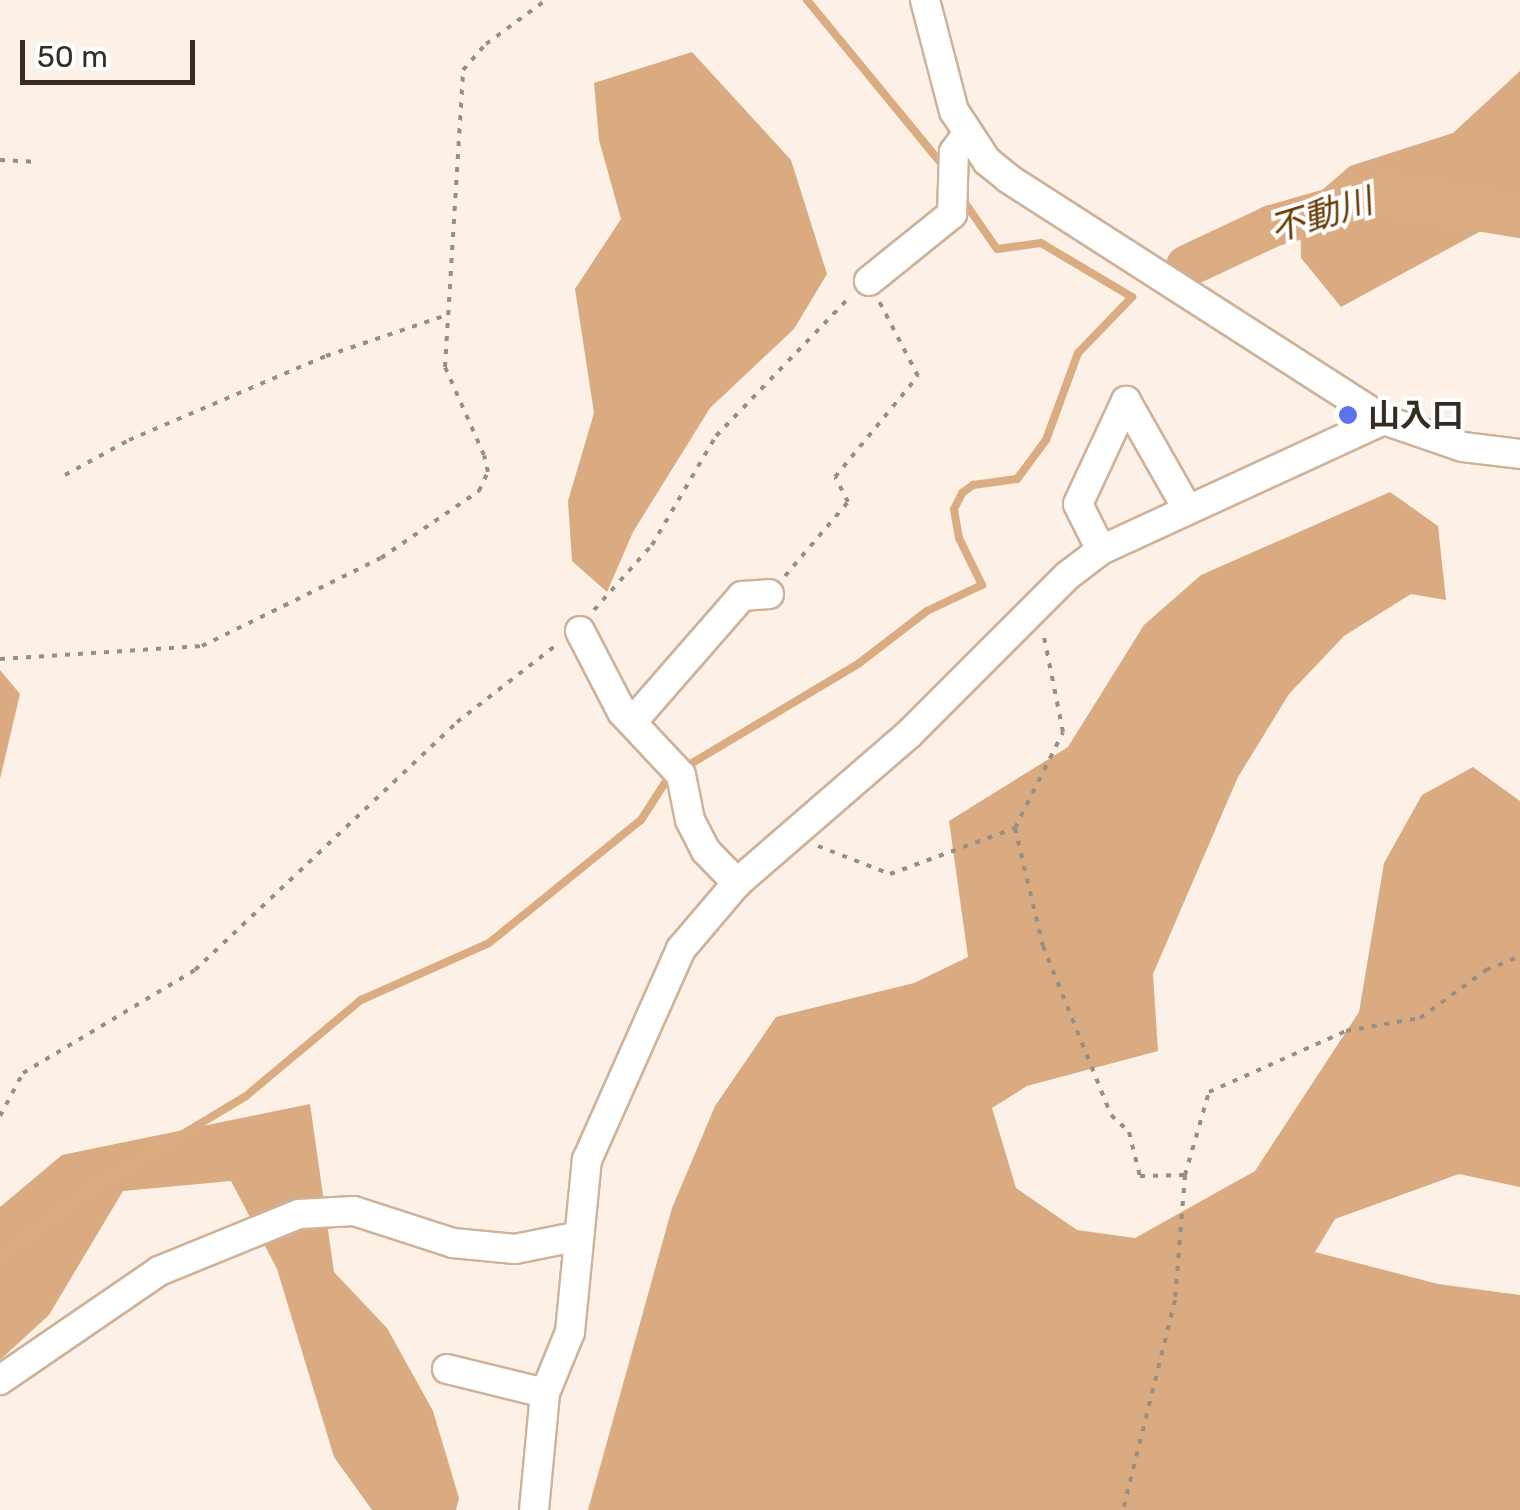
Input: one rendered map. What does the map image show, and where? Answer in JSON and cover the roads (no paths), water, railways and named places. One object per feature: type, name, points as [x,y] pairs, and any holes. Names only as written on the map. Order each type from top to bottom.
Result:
[{"type":"street","points":[[924,0],[945,88],[967,134],[1009,179],[1384,420],[1463,447],[1520,454]]},
{"type":"street","points":[[869,280],[952,214],[954,152],[967,134]]},
{"type":"street","points":[[1101,550],[1078,504],[1126,401],[1188,510]]},
{"type":"street","points":[[534,1510],[545,1392],[570,1332],[575,1237],[600,1125],[681,948],[737,882],[908,735],[1031,612],[1101,550],[1384,420]]},
{"type":"street","points":[[633,721],[742,596],[769,594]]},
{"type":"street","points":[[580,631],[633,721],[681,775],[697,836],[737,882]]},
{"type":"street","points":[[0,1380],[160,1271],[298,1214],[354,1211],[454,1242],[515,1249],[575,1237]]},
{"type":"street","points":[[447,1369],[545,1392]]},
{"type":"waterway","points":[[807,0],[944,167]]},
{"type":"waterway","name":"不動川","points":[[1187,266],[1272,226],[1383,194],[1520,217]]},
{"type":"waterway","points":[[682,769],[858,664],[927,611],[982,585],[959,538],[954,509],[962,493],[973,485],[1017,479],[1046,440],[1078,353],[1132,297],[1041,243],[997,249],[963,200]]},
{"type":"waterway","points":[[0,1256],[88,1191],[246,1096],[361,1000],[489,943],[641,820],[670,775]]},
{"type":"place","name":"山入口","points":[[1348,415]]}]
